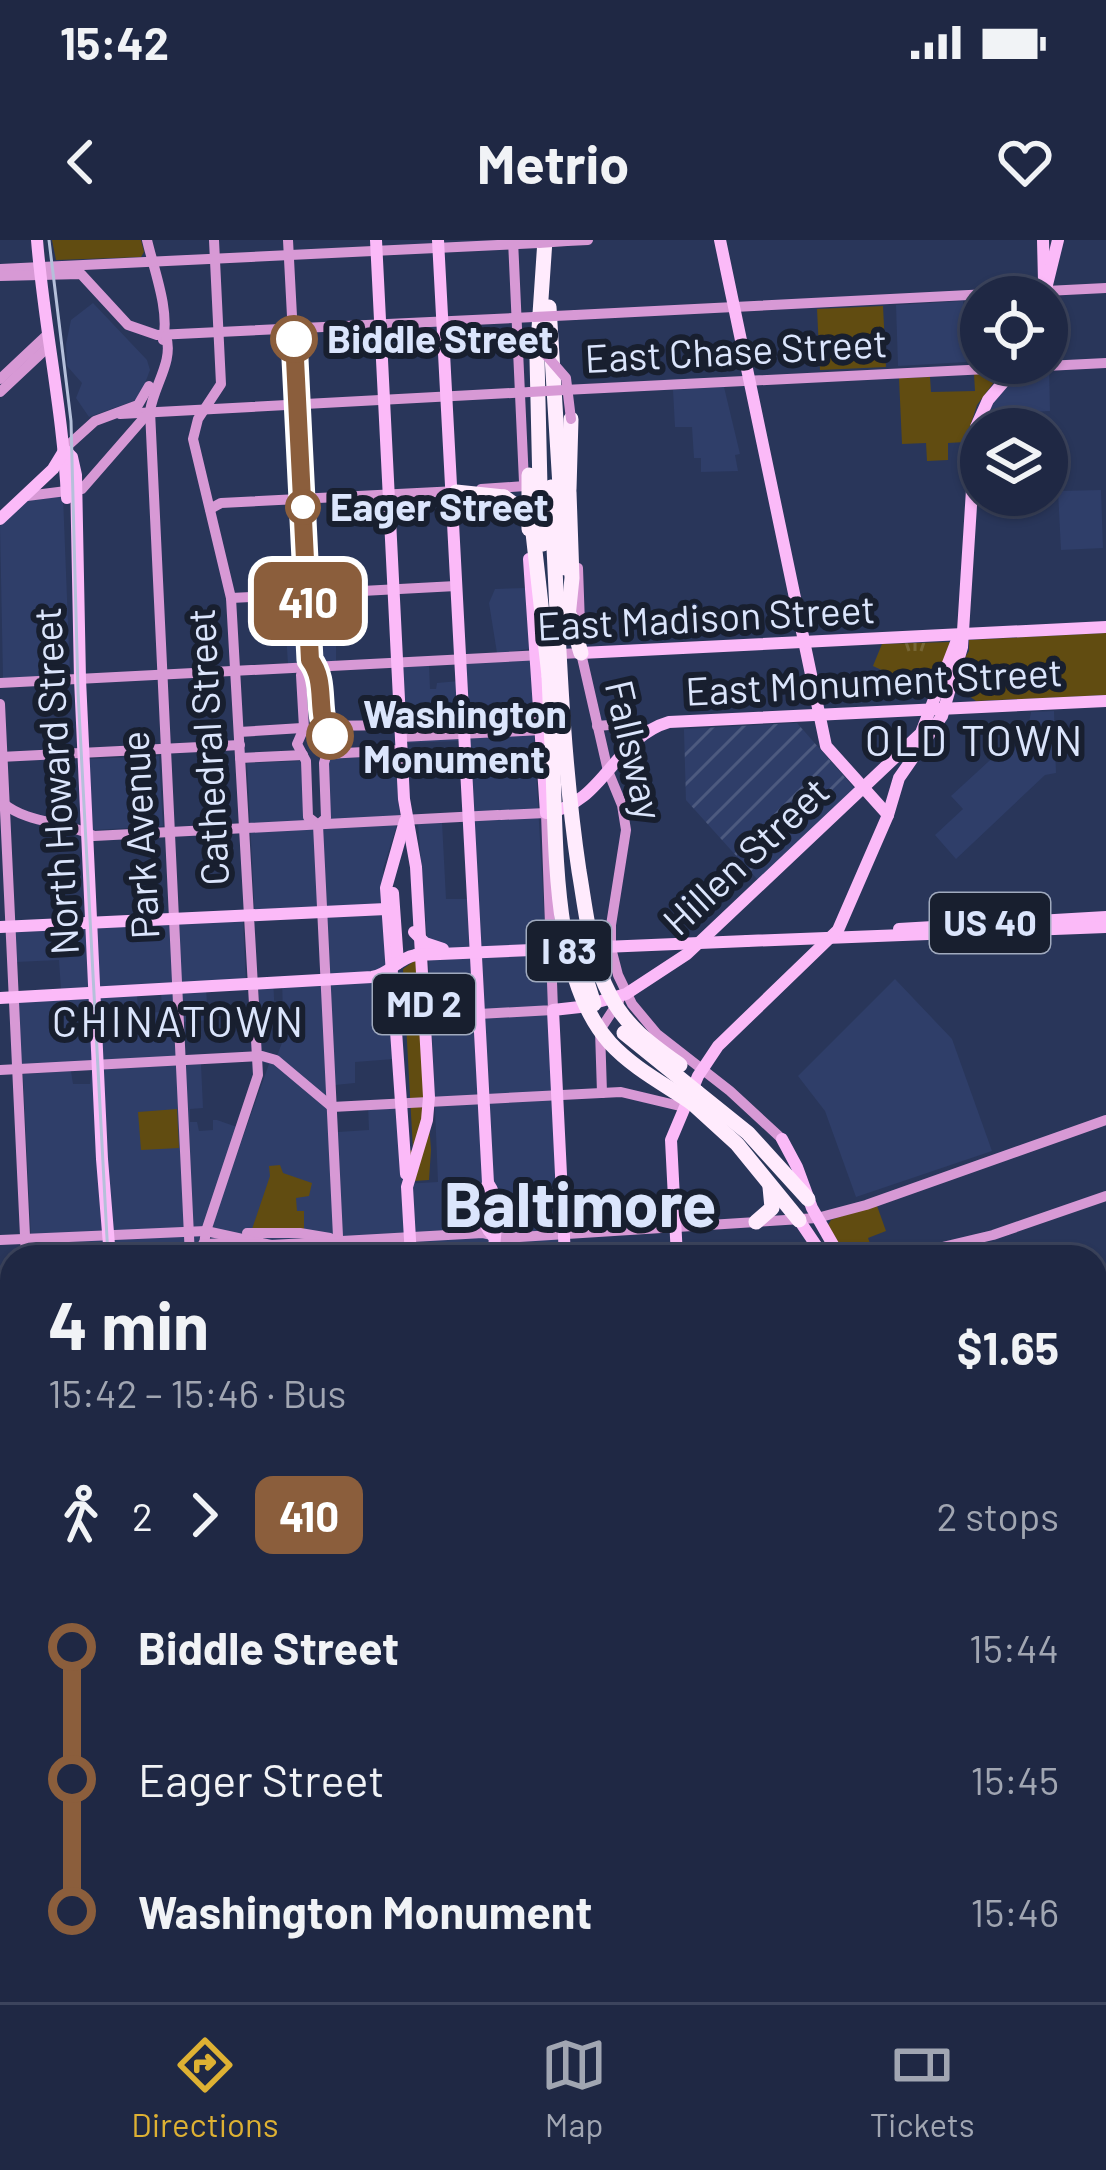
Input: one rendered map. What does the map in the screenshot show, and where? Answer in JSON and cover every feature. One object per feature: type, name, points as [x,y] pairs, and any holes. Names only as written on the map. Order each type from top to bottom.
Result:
[{"type":"highway","name":"I 83","points":[[544,486],[545,364],[531,315],[546,241]]},
{"type":"highway","name":"I 83","points":[[546,241],[537,358],[555,678],[585,934],[600,993],[632,1042],[808,1219]]},
{"type":"highway","points":[[528,544],[529,438],[537,358]]},
{"type":"highway","points":[[555,678],[572,578],[571,419]]},
{"type":"highway","points":[[544,486],[578,646]]},
{"type":"highway","points":[[454,492],[504,497],[522,510],[533,533],[555,678]]},
{"type":"highway","name":"I 83","points":[[555,678],[552,747],[564,914],[580,995],[617,1049],[748,1133],[808,1199]]},
{"type":"highway","points":[[552,747],[587,1005]]},
{"type":"highway","points":[[569,809],[586,910],[607,988],[633,1028],[691,1075],[691,1098]]},
{"type":"highway","points":[[756,1222],[772,1208],[770,1184]]},
{"type":"main road","name":"North Howard Street","points":[[38,240],[71,491],[106,1245]]},
{"type":"main road","points":[[19,501],[86,485],[150,411],[168,356],[147,240]]},
{"type":"main road","points":[[206,407],[221,384],[214,240]]},
{"type":"main road","points":[[288,240],[310,665],[302,675],[304,728],[297,744],[304,755],[308,817],[318,824]]},
{"type":"main road","points":[[0,272],[289,256],[376,246],[588,240]]},
{"type":"main road","points":[[720,240],[826,746],[888,815]]},
{"type":"main road","points":[[1043,240],[1044,276]]},
{"type":"main road","points":[[1049,276],[1058,240]]},
{"type":"main road","points":[[517,242],[533,340],[576,389]]},
{"type":"main road","name":"MD 2","points":[[438,244],[488,1183],[484,1218],[493,1236]]},
{"type":"main road","name":"MD 2","points":[[376,246],[406,820],[416,862],[429,1102],[407,1187],[410,1245]]},
{"type":"main road","points":[[40,271],[81,274],[128,325],[147,334],[166,335],[960,298]]},
{"type":"main road","points":[[1068,292],[1106,288]]},
{"type":"main road","points":[[531,315],[525,392],[544,486],[528,544],[542,730],[564,1245]]},
{"type":"main road","points":[[0,510],[88,426],[144,400],[166,335]]},
{"type":"main road","points":[[0,380],[48,340]]},
{"type":"main road","points":[[0,392],[48,340]]},
{"type":"main road","name":"East Chase Street","points":[[1068,364],[1106,363]]},
{"type":"main road","name":"East Chase Street","points":[[119,414],[960,368]]},
{"type":"main road","points":[[676,1245],[670,1147],[701,1069],[718,1046],[832,938],[849,910],[899,778],[935,730],[960,634],[979,416],[1001,384]]},
{"type":"main road","name":"Fallsway","points":[[576,389],[571,419],[578,646],[626,830],[610,934],[613,961],[626,994],[657,1034],[782,1139]]},
{"type":"main road","name":"Cathedral Street","points":[[203,1244],[256,1086],[231,598],[193,439],[206,407]]},
{"type":"main road","name":"Park Avenue","points":[[150,411],[189,1245]]},
{"type":"main road","points":[[0,519],[53,469],[64,449]]},
{"type":"main road","points":[[210,509],[220,503],[544,486]]},
{"type":"main road","points":[[231,598],[456,586]]},
{"type":"main road","name":"East Madison Street","points":[[0,683],[537,657],[578,646],[805,643],[1106,627]]},
{"type":"main road","points":[[310,665],[320,674],[323,727],[331,740],[325,754],[327,814],[318,824],[338,1245]]},
{"type":"main road","name":"East Monument Street","points":[[546,813],[581,801],[646,730],[669,722],[1106,701]]},
{"type":"main road","points":[[0,704],[6,997],[16,1069],[26,1245]]},
{"type":"main road","name":"Hillen Street","points":[[602,1094],[599,1041],[607,1016],[626,994],[687,954],[921,733],[939,710]]},
{"type":"main road","name":"East Monument Street","points":[[597,726],[634,723],[646,730]]},
{"type":"main road","points":[[1,757],[240,745],[313,724],[401,737]]},
{"type":"main road","points":[[240,745],[315,758],[401,737],[542,730]]},
{"type":"main road","points":[[2,803],[21,815],[94,836],[546,813]]},
{"type":"main road","points":[[406,820],[387,873],[403,961],[397,1076],[406,1103],[407,1187]]},
{"type":"main road","points":[[403,961],[389,950],[392,886],[398,862],[406,856],[416,862]]},
{"type":"main road","points":[[849,910],[854,926],[873,935]]},
{"type":"main road","points":[[5,927],[322,911],[391,912]]},
{"type":"main road","name":"US 40","points":[[391,912],[430,945],[456,950]]},
{"type":"main road","name":"US 40","points":[[873,935],[933,926],[1106,917]]},
{"type":"main road","name":"US 40","points":[[6,997],[372,977],[403,961],[456,950],[1106,927]]},
{"type":"main road","points":[[403,961],[415,945],[412,930]]},
{"type":"main road","points":[[425,1017],[553,1010],[626,994]]},
{"type":"main road","points":[[0,1070],[256,1057],[276,1060],[332,1107],[626,1092],[691,1098]]},
{"type":"main road","points":[[0,1240],[188,1231],[203,1244],[252,1238],[338,1242],[564,1235],[808,1219],[1106,1117]]},
{"type":"main road","points":[[782,1139],[808,1199],[808,1219],[819,1245]]},
{"type":"main road","points":[[950,1245],[1106,1196]]},
{"type":"main road","points":[[808,1219],[830,1245]]},
{"type":"main road","points":[[493,1236],[493,1245]]},
{"type":"shaded area","points":[[960,301],[960,362],[898,366],[896,305]]},
{"type":"shaded area","points":[[93,303],[147,360],[150,370],[139,399],[89,417],[76,398],[82,383],[67,366],[66,344],[71,320]]},
{"type":"shaded area","points":[[1010,384],[1049,384],[1050,408],[987,408]]},
{"type":"shaded area","points":[[724,387],[740,454],[735,455],[738,471],[701,472],[701,458],[694,458],[692,427],[675,427],[673,390]]},
{"type":"shaded area","points":[[1101,490],[1103,548],[1061,550],[1059,516],[1068,516],[1068,491]]},
{"type":"shaded area","points":[[63,496],[70,675],[3,678],[0,526],[25,501]]},
{"type":"shaded area","points":[[526,588],[529,649],[497,653],[489,603],[495,589]]},
{"type":"shaded area","points":[[336,597],[336,663],[288,664],[286,633],[312,631],[312,598]]},
{"type":"shaded area","points":[[530,659],[562,1245],[211,1245],[212,1224],[269,1064],[262,1062],[261,1051],[277,1056],[288,1027],[266,1028],[266,1034],[261,1034],[258,978],[273,978],[275,1017],[283,1017],[282,977],[323,976],[321,916],[255,919],[247,763],[301,761],[304,819],[330,819],[328,759],[398,755],[400,815],[383,869],[394,1059],[355,1062],[355,1083],[335,1085],[338,1132],[369,1130],[368,1103],[399,1101],[403,1184],[438,1182],[418,824],[442,822],[446,899],[469,899],[459,741],[408,743],[403,667],[429,665],[430,689],[436,689],[437,683],[459,681],[458,664]]},
{"type":"shaded area","points":[[1054,711],[1056,773],[1045,775],[956,859],[935,835],[963,809],[951,796],[1013,734],[1028,728],[1031,712]]},
{"type":"shaded area","points":[[797,723],[856,790],[758,880],[686,800],[684,729]]},
{"type":"shaded area","points":[[159,756],[163,826],[93,830],[89,759]]},
{"type":"shaded area","points":[[243,919],[246,981],[61,990],[59,960],[16,962],[14,930]]},
{"type":"shaded area","points":[[895,979],[952,1039],[992,1151],[856,1197],[825,1111],[798,1076]]},
{"type":"shaded area","points":[[206,988],[208,1020],[182,1022],[184,1056],[21,1065],[18,998],[137,992],[138,1013],[162,1012],[161,990]]},
{"type":"shaded area","points":[[201,1064],[203,1108],[190,1109],[190,1122],[197,1122],[199,1131],[213,1130],[213,1120],[237,1127],[197,1245],[31,1245],[23,1074],[71,1071],[73,1084],[90,1084],[92,1070]]},
{"type":"green space","points":[[52,240],[141,240],[144,252],[141,257],[56,260]]},
{"type":"green space","points":[[883,306],[886,367],[820,370],[817,309]]},
{"type":"green space","points":[[930,377],[931,392],[975,391],[975,384],[993,384],[976,408],[960,408],[960,442],[948,443],[948,460],[927,461],[926,443],[902,444],[899,378]]},
{"type":"green space","points":[[1106,633],[1106,695],[976,701],[965,693],[963,661],[969,640]]},
{"type":"green space","points":[[950,642],[937,680],[905,672],[901,679],[873,666],[882,644]]},
{"type":"green space","points":[[417,959],[431,1150],[429,1180],[414,1181],[403,969]]},
{"type":"green space","points":[[177,1109],[179,1148],[141,1150],[138,1112]]},
{"type":"green space","points":[[280,1165],[283,1173],[312,1183],[309,1196],[296,1198],[297,1211],[304,1211],[304,1232],[251,1232],[269,1166]]},
{"type":"green space","points":[[876,1203],[886,1231],[868,1238],[871,1245],[839,1245],[828,1225]]},
{"type":"tram line","points":[[49,240],[71,421],[78,692],[107,1245]]},
{"type":"bus line","name":"410","points":[[294,339],[310,660],[319,672],[323,727],[330,736]]},
{"type":"place","name":"Biddle Street","points":[[294,339]]},
{"type":"place","name":"Eager Street","points":[[303,507]]},
{"type":"place","name":"Washington Monument","points":[[330,736]]},
{"type":"district","name":"OLD TOWN","points":[[975,741]]},
{"type":"district","name":"CHINATOWN","points":[[179,1022]]},
{"type":"district","name":"Baltimore","points":[[580,1205]]}]
